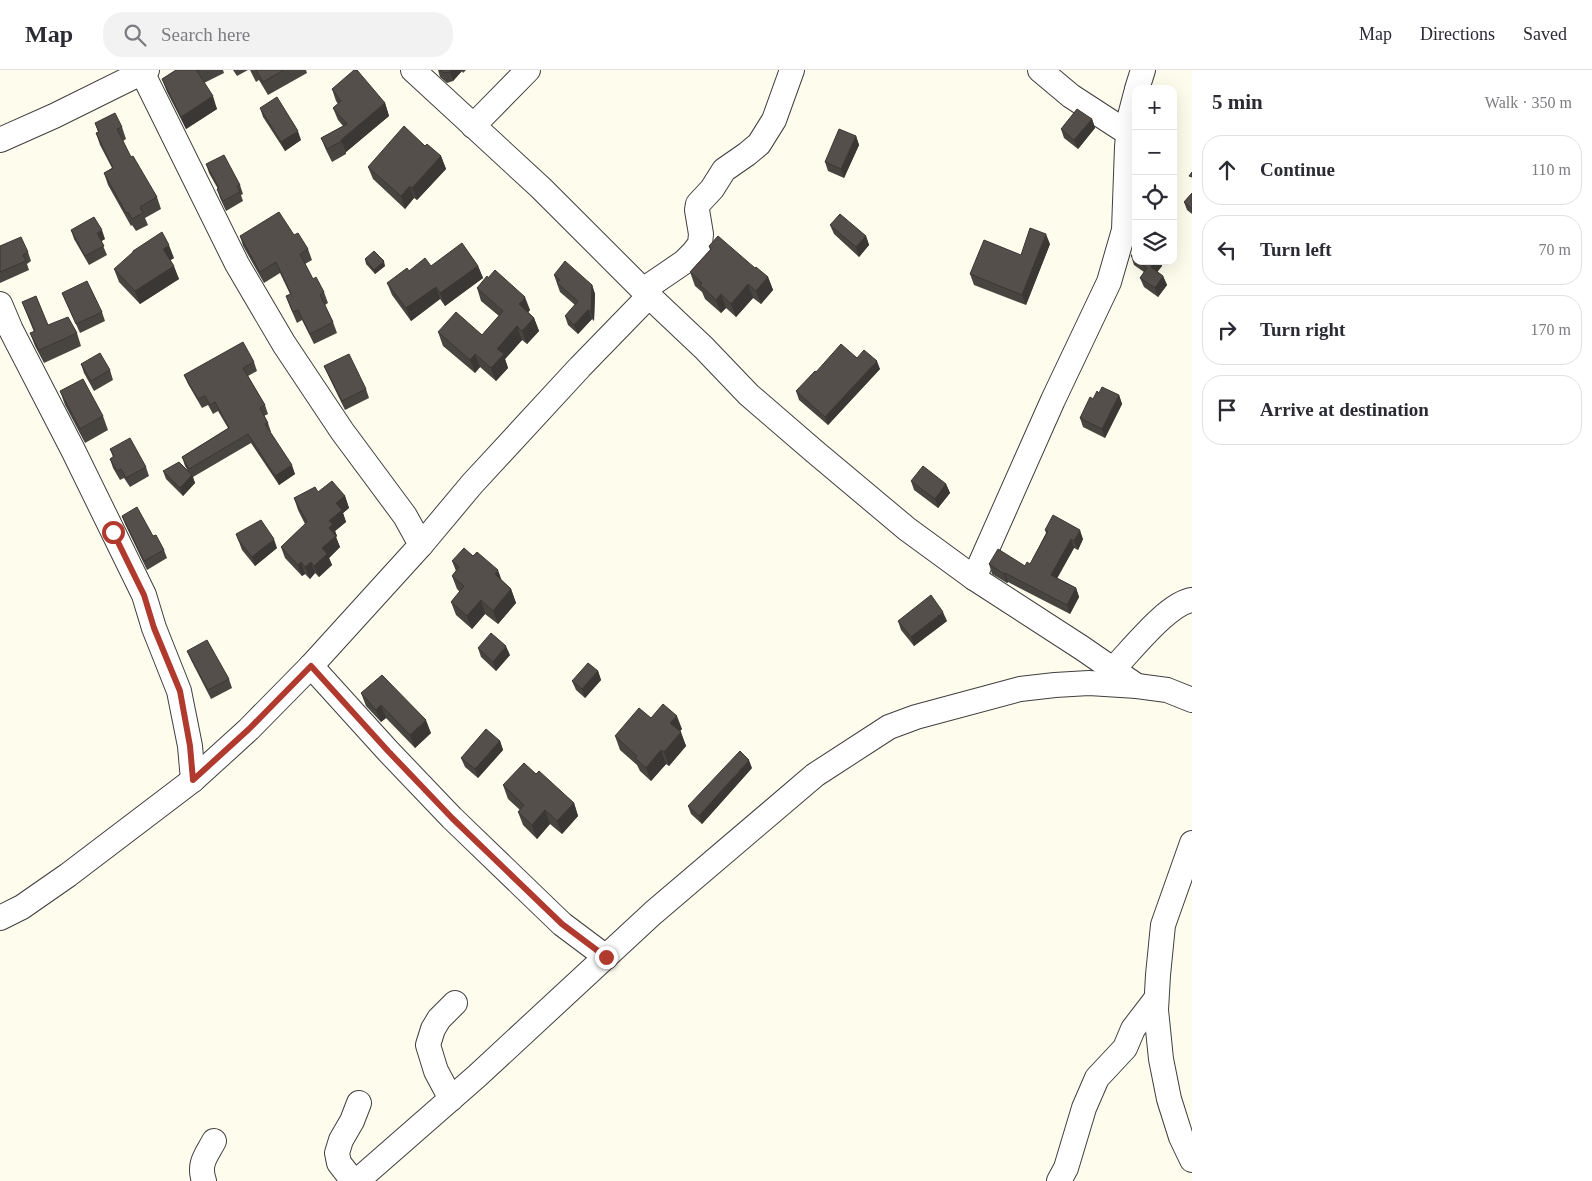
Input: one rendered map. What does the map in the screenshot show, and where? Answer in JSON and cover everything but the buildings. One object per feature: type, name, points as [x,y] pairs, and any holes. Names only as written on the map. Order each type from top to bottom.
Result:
[{"type":"street","points":[[412,70],[541,188],[704,348],[749,395],[907,529],[974,578],[1137,686]]},
{"type":"street","points":[[473,126],[528,70]]},
{"type":"street","points":[[0,918],[22,907],[68,875],[193,780],[249,729],[311,666],[421,545],[472,484],[646,293],[693,253],[700,244],[698,204],[712,189],[724,170],[759,144],[774,120],[792,70]]},
{"type":"street","points":[[1040,70],[1071,96],[1128,133]]},
{"type":"street","points":[[1138,85],[1143,70]]},
{"type":"street","points":[[0,140],[54,116],[144,71],[237,264],[284,344],[342,431],[405,516],[421,545]]},
{"type":"street","points":[[974,578],[1053,400],[1110,282],[1124,230],[1128,133],[1132,108]]},
{"type":"street","points":[[0,304],[5,333],[72,450],[144,595],[154,628],[180,691],[190,746],[193,780]]},
{"type":"street","points":[[1113,669],[1172,608],[1185,601],[1192,600]]},
{"type":"street","points":[[311,666],[452,818],[562,924],[606,957]]},
{"type":"street","points":[[357,1181],[477,1076],[653,913],[815,774],[889,727],[916,717],[1020,689],[1089,683],[1137,686],[1167,690],[1192,700]]},
{"type":"street","points":[[1191,1156],[1181,1137],[1171,1106],[1160,1059],[1156,999],[1163,925],[1192,843]]},
{"type":"street","points":[[1059,1181],[1066,1168],[1084,1108],[1097,1078],[1125,1048],[1133,1029],[1156,999]]},
{"type":"street","points":[[451,1099],[436,1071],[428,1045],[438,1019],[455,1003]]},
{"type":"street","points":[[353,1181],[339,1163],[337,1153],[341,1140],[352,1121],[359,1103]]},
{"type":"street","points":[[204,1181],[201,1171],[203,1162],[214,1141]]},
{"type":"route","points":[[113,532],[144,595],[154,628],[180,691],[190,746],[193,780],[279,701],[311,666],[452,818],[562,924],[606,957]]}]
